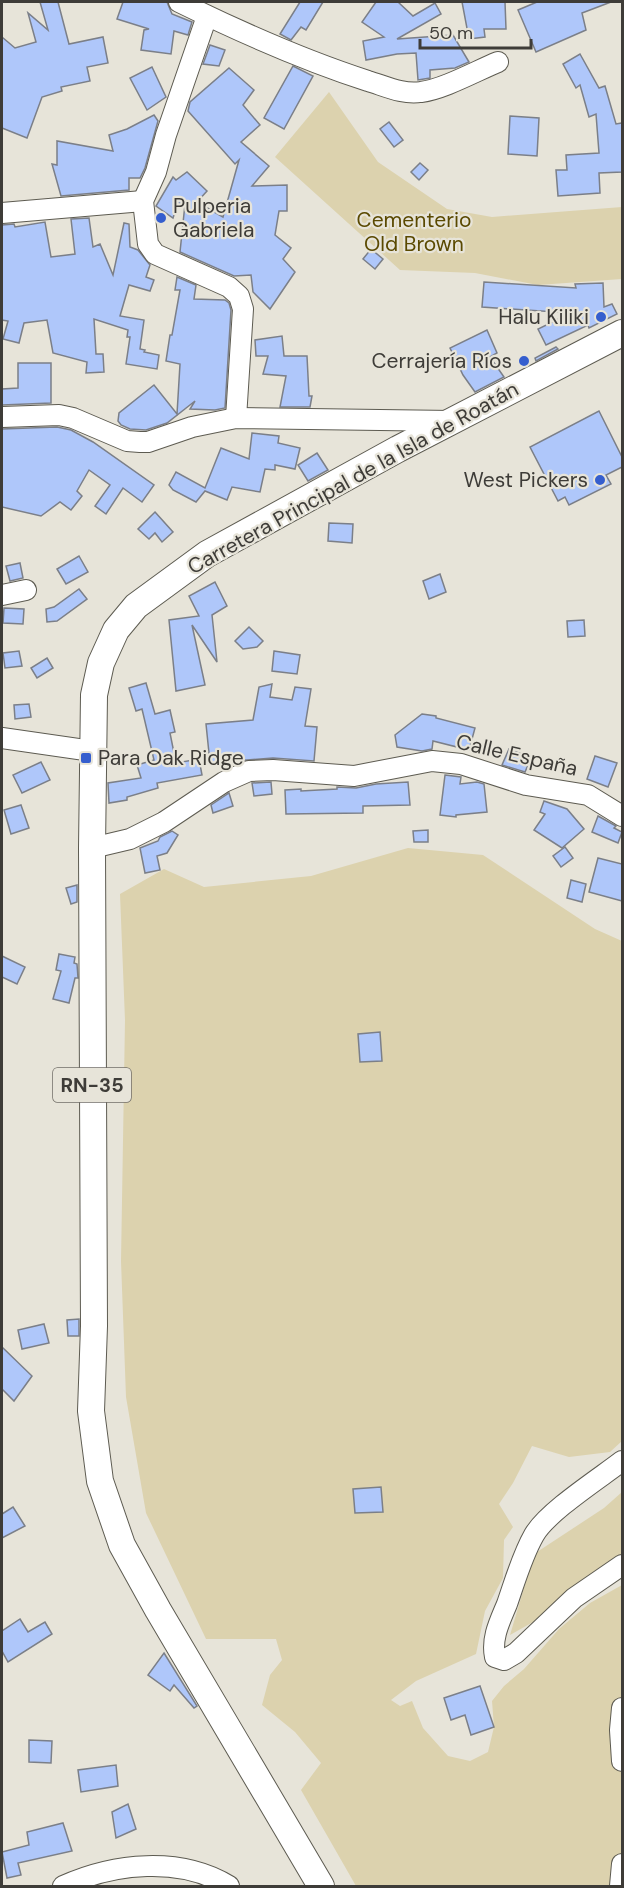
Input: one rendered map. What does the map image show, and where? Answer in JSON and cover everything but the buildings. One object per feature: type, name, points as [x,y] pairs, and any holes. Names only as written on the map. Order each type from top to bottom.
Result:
[{"type":"main road","name":"Carretera Principal de la Isla de Roatán","points":[[321,1887],[158,1611],[122,1545],[100,1481],[91,1411],[94,1326],[92,751],[94,695],[101,663],[116,630],[136,606],[207,554],[398,449],[622,333]]},
{"type":"street","points":[[179,2],[327,68],[404,92],[422,92],[435,88],[498,62]]},
{"type":"street","points":[[207,15],[166,135],[156,172],[143,201],[148,244],[155,254],[229,287],[239,296],[243,309],[236,418]]},
{"type":"street","points":[[2,213],[143,201]]},
{"type":"street","points":[[2,417],[59,415],[73,418],[127,441],[140,442],[148,442],[192,427],[236,418],[455,421]]},
{"type":"street","points":[[2,594],[26,590]]},
{"type":"street","points":[[2,738],[92,751]]},
{"type":"street","name":"Calle España","points":[[92,848],[130,839],[164,822],[224,782],[249,771],[273,770],[354,776],[432,760],[461,764],[526,785],[588,795],[622,816]]},
{"type":"street","points":[[622,1461],[557,1511],[535,1533],[496,1632],[492,1645],[495,1656],[504,1660],[516,1653],[574,1598],[610,1571],[622,1565]]},
{"type":"street","points":[[622,1708],[620,1730],[622,1761]]},
{"type":"street","points":[[620,1887],[622,1864]]},
{"type":"street","points":[[63,1887],[79,1879],[126,1867],[169,1867],[211,1875],[229,1887]]},
{"type":"green space","name":"Cementerio Old Brown","points":[[329,92],[378,162],[447,209],[492,217],[622,207],[622,279],[538,285],[475,273],[400,270],[275,157]]},
{"type":"green space","points":[[408,848],[483,855],[595,929],[622,941],[622,1441],[610,1452],[569,1457],[532,1446],[499,1504],[513,1527],[504,1540],[503,1578],[485,1611],[476,1654],[416,1681],[391,1700],[400,1706],[412,1701],[423,1728],[448,1756],[470,1761],[488,1752],[494,1727],[492,1701],[504,1686],[524,1669],[559,1629],[590,1603],[622,1585],[622,1870],[614,1886],[356,1886],[301,1790],[321,1763],[295,1732],[262,1705],[270,1675],[282,1660],[276,1639],[206,1639],[146,1513],[126,1397],[121,1261],[125,1020],[120,894],[164,869],[204,887],[311,876]]},
{"type":"green space","points":[[622,1492],[622,1557],[549,1613],[510,1635],[534,1554],[604,1508]]},
{"type":"place","name":"Pulperia Gabriela","points":[[161,218]]},
{"type":"place","name":"Halu Kiliki","points":[[601,317]]},
{"type":"place","name":"Cerrajería Ríos","points":[[524,361]]},
{"type":"place","name":"West Pickers","points":[[600,480]]},
{"type":"place","name":"Para Oak Ridge","points":[[86,758]]}]
